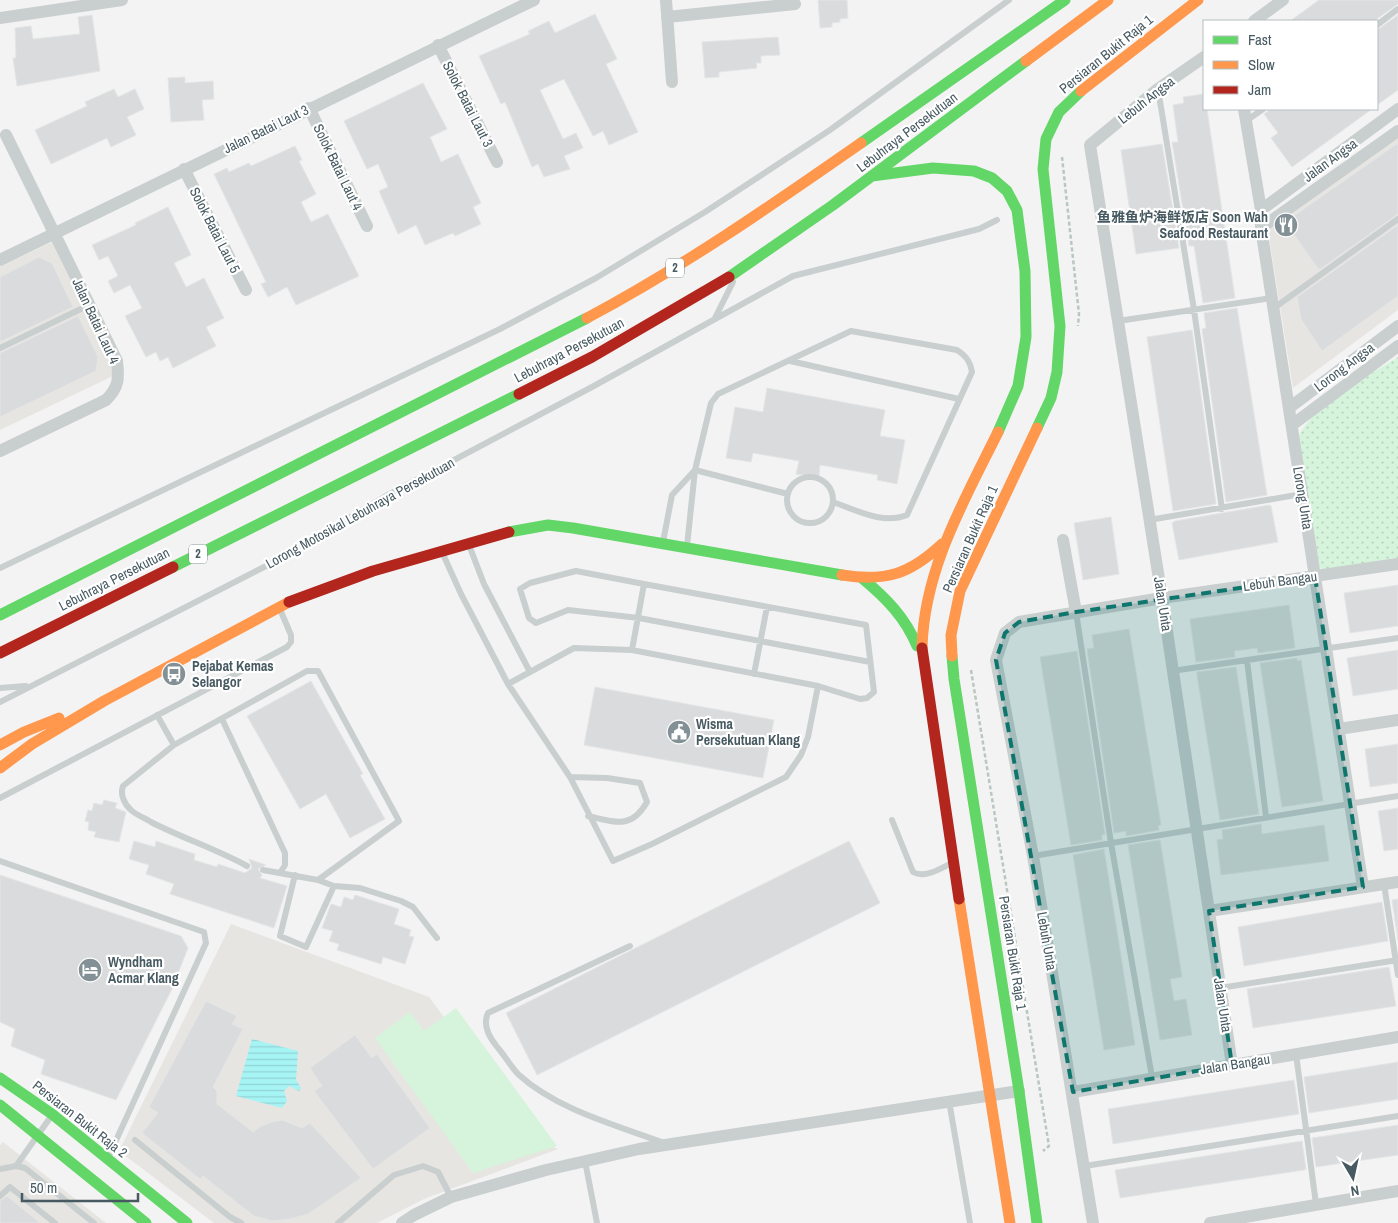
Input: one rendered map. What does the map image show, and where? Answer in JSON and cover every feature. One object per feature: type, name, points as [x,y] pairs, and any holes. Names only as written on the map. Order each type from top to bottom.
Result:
[{"type":"main road","name":"Lebuhraya Persekutuan","points":[[0,615],[498,365],[673,269],[767,209],[1065,0]]},
{"type":"main road","name":"Lebuhraya Persekutuan","points":[[0,653],[592,357],[740,270],[872,176],[1108,0]]},
{"type":"main road","points":[[1093,11],[1116,0]]},
{"type":"main road","name":"Persiaran Bukit Raja 1","points":[[1037,1223],[1020,1091],[954,679],[951,635],[960,590],[1051,398],[1057,372],[1060,326],[1043,169],[1046,139],[1059,112],[1077,94],[1198,0]]},
{"type":"main road","name":"Persiaran Bukit Raja 1","points":[[872,176],[934,167],[958,167],[977,172],[992,179],[1004,188],[1017,209],[1021,225],[1028,323],[1018,388],[946,540],[923,612],[921,630],[922,658],[1010,1223]]},
{"type":"main road","points":[[0,768],[32,744],[104,700],[279,606],[373,572],[499,534],[548,525],[862,578],[902,574],[923,562],[946,540]]},
{"type":"main road","points":[[862,578],[886,597],[901,613],[910,626],[922,658]]},
{"type":"main road","points":[[0,608],[24,603]]},
{"type":"main road","points":[[0,661],[12,647]]},
{"type":"main road","points":[[0,745],[24,732],[104,700]]},
{"type":"main road","name":"Persiaran Bukit Raja 2","points":[[0,1078],[52,1114],[187,1223]]},
{"type":"main road","points":[[0,1105],[146,1223]]},
{"type":"street","points":[[0,18],[122,0]]},
{"type":"street","points":[[666,0],[672,82]]},
{"type":"street","points":[[1255,20],[1283,0]]},
{"type":"street","name":"Jalan Batai Laut 3","points":[[0,260],[527,1]]},
{"type":"street","points":[[667,17],[795,4]]},
{"type":"street","name":"Solok Batai Laut 3","points":[[438,45],[497,162]]},
{"type":"street","name":"Lebuh Angsa","points":[[1090,144],[1158,89],[1203,58]]},
{"type":"street","name":"Solok Batai Laut 4","points":[[309,108],[367,226]]},
{"type":"street","name":"Jalan Angsa","points":[[1261,210],[1398,109]]},
{"type":"street","name":"Lorong Unta","points":[[1245,115],[1363,888]]},
{"type":"street","points":[[1261,228],[1398,131]]},
{"type":"street","name":"Jalan Batai Laut 4","points":[[0,451],[106,400],[116,390],[118,373],[117,361],[6,135]]},
{"type":"street","name":"Jalan Unta","points":[[1090,144],[1162,598],[1232,1065]]},
{"type":"street","name":"Solok Batai Laut 5","points":[[184,169],[246,290]]},
{"type":"street","name":"Lorong Angsa","points":[[1289,408],[1398,326]]},
{"type":"street","name":"Lorong Angsa","points":[[1292,425],[1398,346]]},
{"type":"street","points":[[1063,540],[1076,612]]},
{"type":"street","name":"Lebuh Bangau","points":[[996,660],[1005,633],[1019,622],[1162,598],[1398,564]]},
{"type":"street","name":"Lebuh Unta","points":[[996,660],[1033,856],[1093,1223]]},
{"type":"street","points":[[1339,729],[1398,720]]},
{"type":"street","points":[[0,738],[24,732]]},
{"type":"street","points":[[1209,912],[1398,882]]},
{"type":"street","name":"Jalan Bangau","points":[[1073,1092],[1152,1077],[1398,1037]]},
{"type":"street","points":[[402,1223],[414,1214],[451,1197],[585,1161],[668,1144],[949,1100],[1020,1091]]},
{"type":"street","points":[[1210,1223],[1398,1191]]},
{"type":"lane","points":[[0,568],[500,329],[596,278],[705,212],[830,130],[1009,0]]},
{"type":"lane","points":[[1378,24],[1398,9]]},
{"type":"lane","points":[[1158,89],[1194,310],[1222,509]]},
{"type":"lane","points":[[1245,115],[1260,110]]},
{"type":"lane","name":"Lorong Motosikal Lebuhraya Persekutuan","points":[[0,702],[270,564],[386,496],[592,387],[793,276],[979,229],[997,220]]},
{"type":"lane","points":[[1118,321],[1194,310],[1273,303],[1398,220]]},
{"type":"lane","points":[[715,318],[740,270]]},
{"type":"lane","points":[[0,348],[89,305]]},
{"type":"lane","points":[[686,547],[695,470],[711,403],[718,394],[851,331],[957,350],[970,363],[972,372],[907,515],[897,519],[886,519],[833,502]]},
{"type":"lane","points":[[790,361],[959,399]]},
{"type":"lane","points":[[695,470],[788,494]]},
{"type":"lane","points":[[663,543],[672,495],[695,470]]},
{"type":"lane","points":[[803,478],[818,478],[830,487],[833,502],[831,510],[821,520],[806,522],[799,520],[789,509],[788,494],[796,482],[803,478]]},
{"type":"lane","points":[[1149,520],[1302,494]]},
{"type":"lane","points":[[468,544],[484,584],[530,672]]},
{"type":"lane","points":[[442,551],[460,594],[508,684],[570,777],[588,816],[613,861],[652,844],[786,777],[801,755],[808,737],[818,686]]},
{"type":"lane","points":[[508,684],[574,648],[632,650],[818,686],[860,699],[867,698],[874,692],[866,625],[576,571],[530,583],[520,589],[529,618],[536,623],[568,610],[639,618],[870,662]]},
{"type":"lane","points":[[632,650],[644,584]]},
{"type":"lane","points":[[0,798],[287,647],[291,642],[291,635],[279,606]]},
{"type":"lane","points":[[754,674],[767,607]]},
{"type":"lane","points":[[1076,612],[1111,843],[1152,1077]]},
{"type":"lane","points":[[1172,671],[1398,638]]},
{"type":"lane","points":[[1247,660],[1266,817]]},
{"type":"lane","points":[[247,866],[222,852],[168,831],[131,811],[123,799],[122,786],[174,745],[306,670],[318,671],[399,821],[318,880]]},
{"type":"lane","points":[[0,688],[29,686]]},
{"type":"lane","points":[[157,715],[174,745]]},
{"type":"lane","points":[[222,719],[284,853],[285,865],[280,873]]},
{"type":"lane","points":[[570,777],[607,778],[640,783],[646,802],[639,815],[630,820],[613,821],[588,816]]},
{"type":"lane","points":[[1033,856],[1398,796]]},
{"type":"lane","points":[[892,820],[913,872],[919,875],[925,874],[953,862]]},
{"type":"lane","points":[[0,861],[204,932],[206,943],[108,1158]]},
{"type":"lane","points":[[263,870],[318,880],[334,886],[360,888],[402,901],[413,907],[437,938]]},
{"type":"lane","points":[[295,875],[280,936],[306,947],[334,886]]},
{"type":"lane","points":[[1384,884],[1398,975]]},
{"type":"lane","points":[[630,946],[488,1013],[485,1019],[490,1038],[518,1073],[534,1087],[576,1110],[668,1144]]},
{"type":"lane","points":[[1220,988],[1397,961]]},
{"type":"lane","points":[[1296,1053],[1316,1204]]},
{"type":"lane","points":[[949,1100],[970,1223]]},
{"type":"lane","points":[[16,1166],[52,1114]]},
{"type":"lane","points":[[1085,1166],[1398,1116]]},
{"type":"lane","points":[[135,1140],[241,1223]]},
{"type":"lane","points":[[585,1161],[597,1223]]},
{"type":"lane","points":[[0,1169],[16,1166],[25,1168],[94,1223]]},
{"type":"lane","points":[[338,1223],[394,1175],[423,1166],[438,1172],[451,1197]]},
{"type":"lane","points":[[0,1196],[10,1187],[56,1223]]},
{"type":"lane","points":[[224,1223],[230,1216]]},
{"type":"path","points":[[1046,139],[1060,148],[1079,314],[1077,332]]},
{"type":"path","points":[[970,665],[1049,1146],[1030,1166]]},
{"type":"highlighted area","points":[[1315,577],[1363,887],[1209,911],[1232,1065],[1073,1092],[996,660],[1005,633],[1019,622]]},
{"type":"shaded area","points":[[1398,136],[1398,310],[1293,388],[1268,231]]},
{"type":"shaded area","points":[[52,242],[111,364],[113,376],[0,430],[0,267]]},
{"type":"shaded area","points":[[231,924],[429,997],[537,1141],[558,1149],[424,1199],[377,1223],[214,1223],[119,1151]]},
{"type":"shaded area","points":[[3,1142],[106,1223],[0,1223],[0,1145]]},
{"type":"green space","points":[[1398,357],[1398,565],[1324,573],[1319,566],[1298,438],[1306,425],[1328,403],[1342,392]]},
{"type":"green space","points":[[456,1008],[557,1146],[473,1173],[375,1038],[410,1012],[424,1031]]},
{"type":"water","points":[[252,1039],[298,1051],[296,1080],[301,1088],[299,1091],[289,1086],[284,1091],[287,1101],[282,1108],[236,1096]]},
{"type":"building","points":[[818,0],[847,0],[848,18],[832,23],[832,27],[820,28]]},
{"type":"building","points":[[1319,0],[1398,0],[1398,4],[1375,20],[1291,20]]},
{"type":"building","points":[[595,14],[617,59],[606,64],[638,132],[609,145],[603,131],[593,136],[564,79],[540,90],[563,139],[576,133],[583,148],[564,156],[570,169],[544,177],[538,164],[532,167],[505,102],[501,104],[479,56],[530,34],[528,31],[549,21],[555,33]]},
{"type":"building","points":[[92,15],[100,71],[17,86],[13,58],[16,58],[15,28],[31,26],[33,39],[80,34],[78,17]]},
{"type":"building","points":[[1398,15],[1398,90],[1378,104],[1378,29]]},
{"type":"building","points":[[778,37],[780,55],[761,56],[761,63],[756,63],[757,68],[719,72],[719,77],[705,78],[702,42]]},
{"type":"building","points":[[185,77],[185,83],[213,81],[214,99],[202,100],[204,120],[171,122],[168,78]]},
{"type":"building","points":[[423,83],[447,129],[430,137],[441,162],[458,154],[481,203],[473,207],[481,224],[455,236],[453,233],[425,245],[416,225],[398,234],[379,191],[388,187],[378,164],[367,169],[344,121]]},
{"type":"building","points":[[114,89],[118,97],[135,89],[144,109],[127,117],[136,135],[111,147],[107,138],[51,164],[35,130],[87,106],[85,102]]},
{"type":"building","points":[[1203,94],[1203,110],[1207,110],[1235,298],[1203,303],[1194,246],[1189,246],[1172,142],[1178,142],[1173,105],[1184,103],[1183,97]]},
{"type":"building","points":[[1270,110],[1371,110],[1292,167],[1271,138],[1278,133],[1264,114]]},
{"type":"building","points":[[1398,143],[1398,214],[1319,270],[1285,222]]},
{"type":"building","points":[[1162,144],[1179,248],[1136,254],[1121,150]]},
{"type":"building","points":[[295,146],[302,160],[299,161],[316,194],[301,202],[311,222],[328,214],[359,276],[296,305],[287,287],[268,297],[261,284],[266,282],[214,174],[227,168],[229,172],[249,163],[251,166]]},
{"type":"building","points":[[168,207],[191,255],[174,263],[186,287],[204,278],[224,318],[206,327],[216,346],[173,368],[168,357],[160,361],[156,352],[146,357],[125,316],[142,308],[130,285],[114,293],[108,281],[118,276],[108,256],[99,260],[92,245],[136,225],[135,223]]},
{"type":"building","points":[[1398,225],[1398,296],[1322,351],[1301,319],[1297,297]]},
{"type":"building","points":[[39,257],[52,263],[73,307],[0,342],[0,277]]},
{"type":"building","points":[[1237,308],[1267,495],[1226,502],[1202,329],[1206,328],[1204,313]]},
{"type":"building","points":[[78,316],[98,357],[96,371],[0,417],[0,353]]},
{"type":"building","points":[[1192,330],[1216,504],[1173,511],[1147,337]]},
{"type":"building","points":[[767,388],[885,410],[880,436],[905,440],[897,484],[877,480],[878,475],[820,465],[819,477],[796,474],[799,461],[753,453],[751,462],[726,458],[735,407],[763,412]]},
{"type":"building","points":[[1271,506],[1278,542],[1179,560],[1172,523],[1175,521]]},
{"type":"building","points":[[1111,517],[1119,574],[1083,580],[1074,523]]},
{"type":"building","points":[[1398,585],[1398,626],[1350,633],[1344,593]]},
{"type":"building","points":[[1289,605],[1295,648],[1258,653],[1257,648],[1234,651],[1235,657],[1196,662],[1190,619]]},
{"type":"building","points":[[1129,629],[1161,825],[1158,826],[1159,830],[1126,836],[1126,831],[1114,833],[1087,649],[1094,648],[1092,635]]},
{"type":"building","points":[[1398,650],[1398,689],[1353,696],[1347,658]]},
{"type":"building","points":[[1077,651],[1105,834],[1102,835],[1102,840],[1071,845],[1040,657]]},
{"type":"building","points":[[1297,658],[1297,661],[1301,660],[1323,801],[1282,807],[1260,663]]},
{"type":"building","points":[[1236,667],[1259,814],[1220,820],[1197,672]]},
{"type":"building","points":[[311,681],[363,774],[360,775],[385,819],[350,838],[326,794],[300,809],[247,716]]},
{"type":"building","name":"Wisma Persekutuan Klang","points":[[595,687],[774,720],[763,778],[584,745]]},
{"type":"building","points":[[1398,744],[1398,783],[1370,787],[1365,749]]},
{"type":"building","points":[[104,800],[117,803],[115,808],[126,812],[119,842],[94,837],[96,832],[88,830],[89,822],[85,821],[88,810],[92,811],[94,803],[102,805]]},
{"type":"building","points":[[1398,808],[1398,849],[1384,851],[1378,811]]},
{"type":"building","points":[[1261,824],[1262,834],[1324,825],[1329,861],[1221,875],[1217,840],[1223,839],[1222,830]]},
{"type":"building","points":[[1160,840],[1182,977],[1170,979],[1174,1001],[1186,999],[1192,1035],[1160,1040],[1128,845]]},
{"type":"building","points":[[134,841],[155,847],[156,841],[195,854],[194,860],[217,867],[218,864],[245,873],[252,868],[249,859],[266,865],[258,869],[262,875],[260,878],[287,886],[274,928],[170,894],[174,884],[146,874],[149,865],[129,859]]},
{"type":"building","points":[[849,841],[880,903],[537,1075],[506,1013]]},
{"type":"building","points":[[1104,849],[1135,1045],[1104,1050],[1073,855]]},
{"type":"building","name":"Wyndham Acmar Klang","points":[[0,875],[181,936],[188,948],[171,991],[116,1100],[41,1074],[45,1060],[11,1046],[15,1029],[0,1022]]},
{"type":"building","points":[[355,895],[399,909],[394,924],[411,930],[409,936],[414,937],[405,964],[383,957],[381,964],[337,950],[339,944],[329,941],[333,931],[322,928],[331,904],[341,907],[344,897],[353,900]]},
{"type":"building","points":[[1398,899],[1398,940],[1392,900]]},
{"type":"building","points":[[1382,902],[1388,941],[1244,966],[1238,927]]},
{"type":"building","points":[[1389,967],[1396,1006],[1253,1028],[1247,989]]},
{"type":"building","points":[[206,1001],[237,1016],[232,1024],[243,1029],[213,1087],[217,1091],[217,1104],[253,1132],[261,1126],[282,1120],[302,1128],[310,1123],[361,1178],[308,1214],[272,1221],[254,1216],[203,1176],[200,1179],[142,1133],[158,1113],[149,1107]]},
{"type":"building","points":[[355,1035],[372,1058],[377,1054],[430,1128],[373,1169],[314,1091],[322,1086],[310,1068]]},
{"type":"building","points":[[1398,1062],[1398,1099],[1309,1113],[1304,1077]]},
{"type":"building","points":[[1294,1080],[1299,1114],[1113,1144],[1108,1109]]},
{"type":"building","points":[[1398,1125],[1398,1155],[1316,1167],[1312,1138]]},
{"type":"building","points":[[1302,1141],[1306,1169],[1304,1170],[1120,1198],[1115,1170]]},
{"type":"building","points":[[7,1196],[40,1223],[0,1223],[0,1201]]},
{"type":"traffic: fast","points":[[861,143],[1065,0]]},
{"type":"traffic: fast","points":[[729,277],[833,205],[1026,61]]},
{"type":"traffic: fast","points":[[1037,428],[1051,398],[1057,372],[1060,326],[1043,169],[1046,139],[1059,112],[1081,91]]},
{"type":"traffic: fast","points":[[872,176],[933,168],[974,171],[992,178],[1007,191],[1017,210],[1025,271],[1026,337],[1018,386],[998,432]]},
{"type":"traffic: fast","points":[[0,615],[587,318]]},
{"type":"traffic: fast","points":[[173,567],[519,394]]},
{"type":"traffic: fast","points":[[509,532],[548,525],[573,528],[842,575]]},
{"type":"traffic: fast","points":[[862,578],[901,617],[917,646]]},
{"type":"traffic: fast","points":[[952,656],[954,679],[1019,1091],[1037,1223]]},
{"type":"traffic: fast","points":[[0,1078],[52,1114],[187,1223]]},
{"type":"traffic: fast","points":[[0,1105],[146,1223]]},
{"type":"traffic: slow","points":[[1026,61],[1108,0]]},
{"type":"traffic: slow","points":[[1081,91],[1198,0]]},
{"type":"traffic: slow","points":[[587,318],[692,257],[861,143]]},
{"type":"traffic: slow","points":[[952,656],[951,635],[960,591],[1037,428]]},
{"type":"traffic: slow","points":[[922,648],[924,619],[938,563],[948,536],[998,432]]},
{"type":"traffic: slow","points":[[842,575],[872,577],[896,573],[908,569],[942,544]]},
{"type":"traffic: slow","points":[[0,768],[32,744],[104,701],[289,602]]},
{"type":"traffic: slow","points":[[0,745],[24,732],[59,718]]},
{"type":"traffic: slow","points":[[959,899],[1010,1223]]},
{"type":"traffic: jam","points":[[519,394],[592,357],[729,277]]},
{"type":"traffic: jam","points":[[289,602],[373,571],[509,532]]},
{"type":"traffic: jam","points":[[0,653],[173,567]]},
{"type":"traffic: jam","points":[[922,648],[959,899]]},
{"type":"place","name":"鱼雅鱼炉海鲜饭店 Soon Wah Seafood Restaurant","points":[[1286,225]]},
{"type":"place","name":"Pejabat Kemas Selangor","points":[[174,674]]},
{"type":"place","name":"Wisma Persekutuan Klang","points":[[679,732]]},
{"type":"place","name":"Wyndham Acmar Klang","points":[[90,970]]}]
